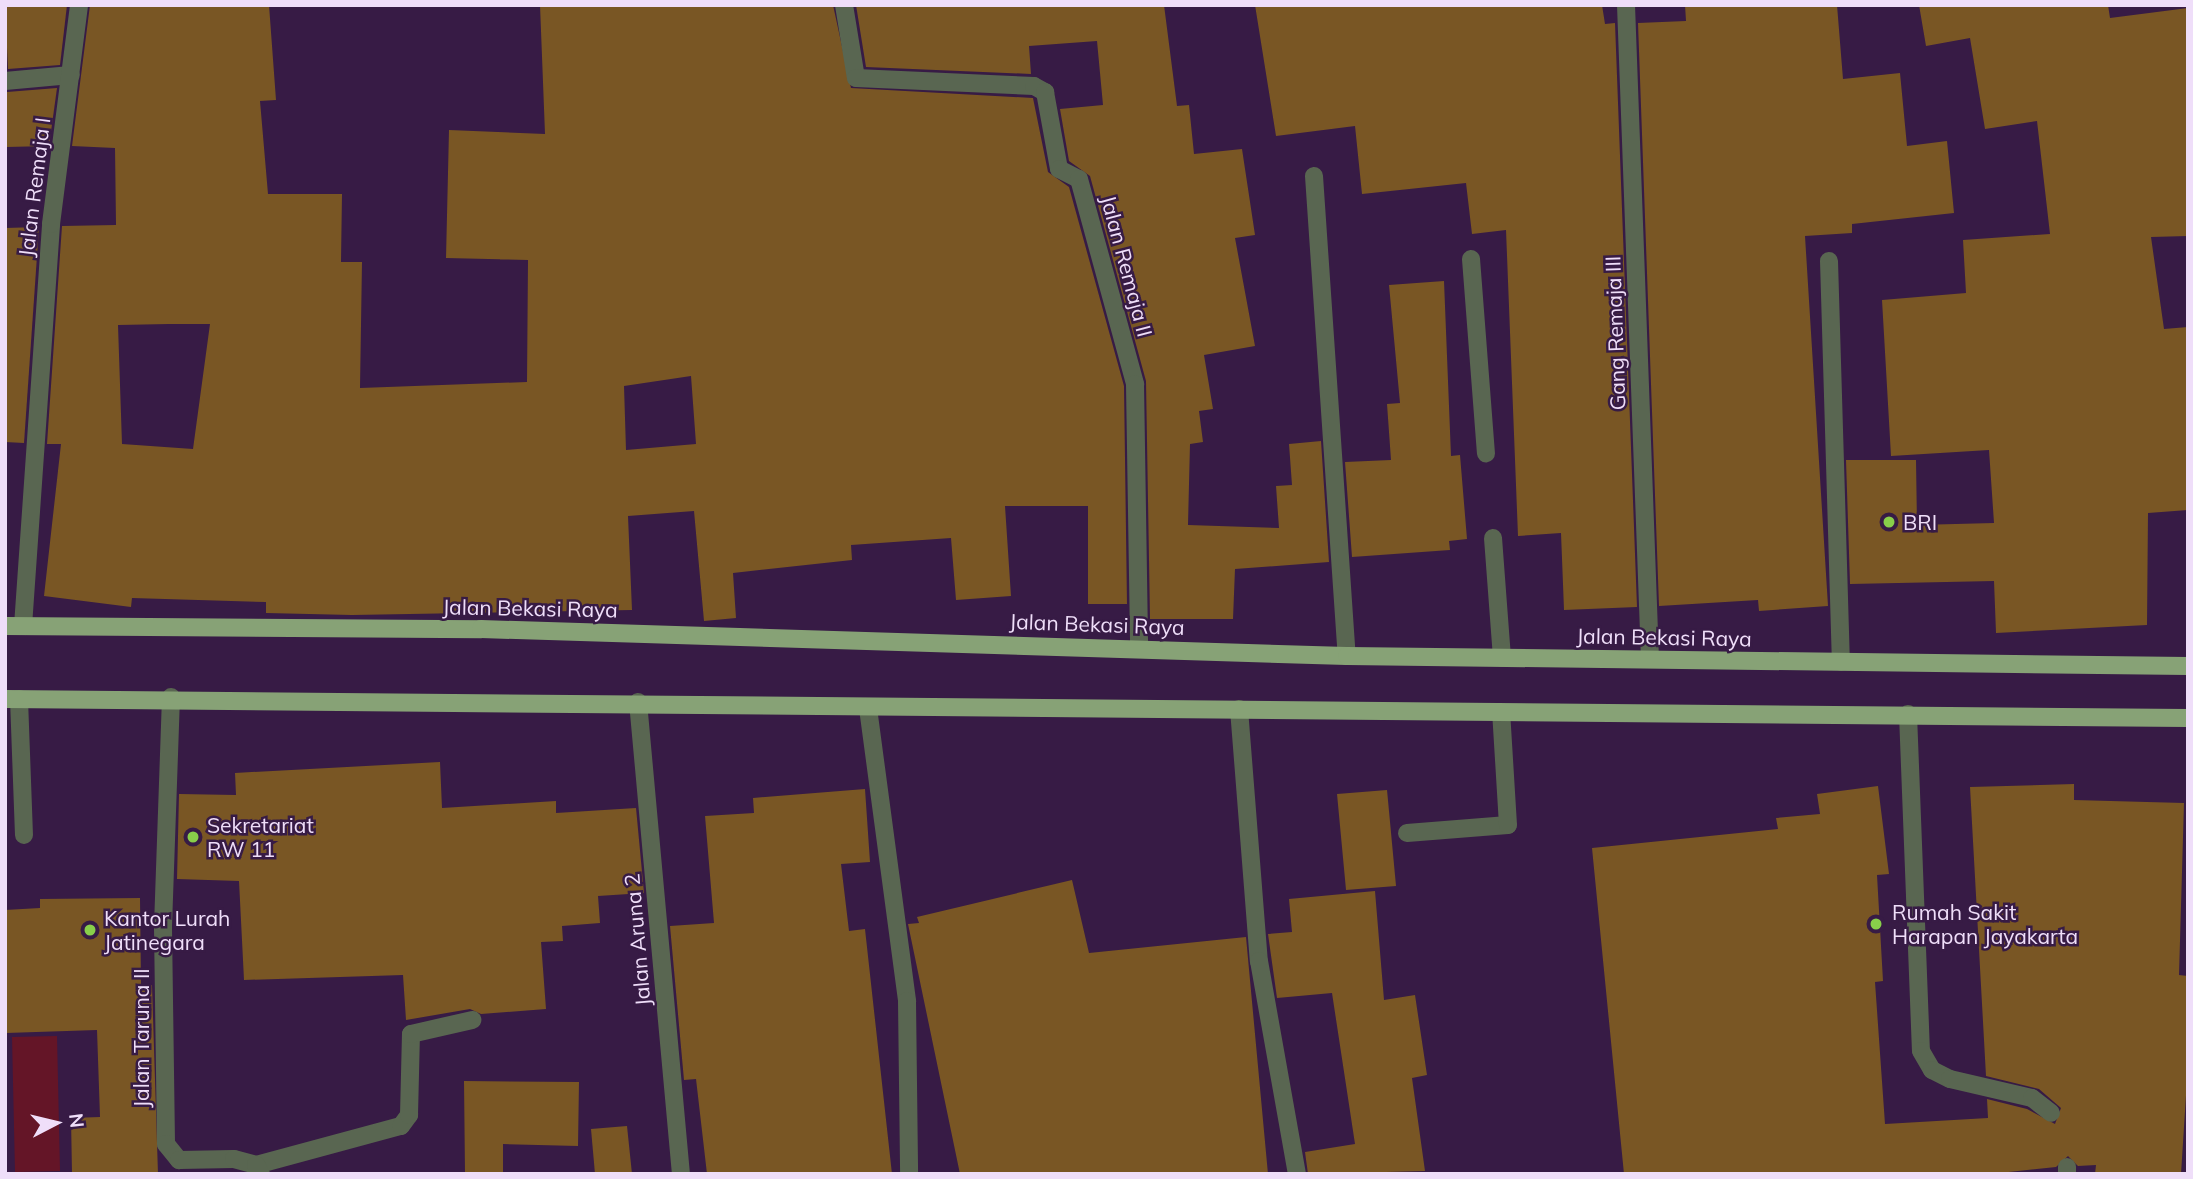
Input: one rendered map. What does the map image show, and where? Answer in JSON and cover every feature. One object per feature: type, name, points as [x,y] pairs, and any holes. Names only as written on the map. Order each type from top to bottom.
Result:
[{"type":"main road","name":"Jalan Bekasi Raya","points":[[14,626],[481,629],[1347,656],[2188,666]]},
{"type":"main road","points":[[12,699],[171,697],[638,702],[868,708],[2188,718]]},
{"type":"street","name":"Jalan Remaja I","points":[[14,626],[51,224],[79,5]]},
{"type":"street","name":"Jalan Remaja II","points":[[844,5],[856,78],[1034,86],[1045,93],[1059,169],[1079,178],[1135,384],[1139,648]]},
{"type":"street","name":"Gang Remaja III","points":[[1626,5],[1650,660]]},
{"type":"street","points":[[5,81],[71,75]]},
{"type":"street","points":[[1314,176],[1347,656]]},
{"type":"street","points":[[1471,259],[1486,453]]},
{"type":"street","points":[[1829,261],[1841,662]]},
{"type":"street","points":[[1493,538],[1502,658]]},
{"type":"street","name":"Jalan Taruna II","points":[[171,697],[163,928],[166,1144],[179,1160],[258,1169],[401,1126],[409,1115],[411,1034],[472,1020]]},
{"type":"street","points":[[12,699],[24,835]]},
{"type":"street","name":"Jalan Aruna 2","points":[[638,702],[681,1174]]},
{"type":"street","points":[[868,708],[907,1001],[909,1174]]},
{"type":"street","points":[[1239,709],[1259,961],[1297,1174]]},
{"type":"street","points":[[1407,833],[1508,825],[1501,712]]},
{"type":"street","points":[[1908,715],[1921,1051],[1931,1070],[1950,1079],[2032,1098],[2051,1113]]},
{"type":"shaded area","points":[[57,1036],[60,1171],[15,1172],[12,1037]]},
{"type":"building","points":[[5,5],[67,5],[60,65],[8,69]]},
{"type":"building","points":[[90,5],[269,5],[276,100],[260,101],[268,194],[342,194],[341,262],[362,262],[360,388],[527,382],[528,260],[446,258],[449,130],[545,134],[540,5],[833,5],[851,88],[1033,98],[1048,172],[1069,187],[1124,386],[1127,604],[1088,604],[1088,506],[1005,506],[1011,596],[956,600],[951,538],[851,545],[852,560],[733,573],[736,618],[704,621],[694,511],[628,516],[632,610],[352,615],[266,613],[266,602],[132,598],[131,607],[44,596],[61,444],[47,444],[62,226],[116,225],[115,148],[72,146]],"holes":[[[210,324],[193,449],[122,444],[118,325]],[[691,376],[696,444],[626,450],[624,386]]]},
{"type":"building","points":[[856,5],[1164,5],[1177,106],[1189,105],[1194,154],[1242,149],[1255,235],[1235,238],[1255,346],[1204,355],[1213,409],[1199,411],[1203,442],[1190,444],[1188,525],[1279,528],[1276,486],[1292,485],[1289,444],[1321,441],[1329,562],[1235,569],[1233,619],[1150,619],[1146,381],[1090,176],[1069,161],[1060,109],[1103,105],[1097,41],[1029,46],[1031,74],[866,67]]},
{"type":"building","points":[[1255,5],[1602,5],[1605,24],[1615,23],[1637,607],[1564,610],[1561,533],[1518,536],[1506,230],[1472,234],[1466,183],[1362,194],[1355,126],[1276,136]]},
{"type":"building","points":[[1685,5],[1837,5],[1843,79],[1900,73],[1907,146],[1947,141],[1954,213],[1852,224],[1852,233],[1805,236],[1828,606],[1759,611],[1758,600],[1659,606],[1638,23],[1686,21]]},
{"type":"building","points":[[1919,5],[2108,5],[2110,18],[2188,8],[2188,236],[2151,237],[2164,329],[2188,327],[2188,510],[2148,513],[2147,625],[1996,633],[1994,581],[1850,584],[1846,460],[1916,460],[1917,525],[1994,523],[1989,450],[1891,456],[1882,300],[1966,293],[1963,240],[2050,234],[2037,121],[1985,129],[1970,38],[1926,46]]},
{"type":"building","points":[[57,88],[49,146],[6,147],[7,92]]},
{"type":"building","points":[[39,227],[24,443],[5,442],[5,228]]},
{"type":"building","points":[[1444,281],[1451,456],[1460,455],[1467,539],[1449,541],[1450,550],[1352,557],[1345,462],[1391,460],[1387,404],[1400,403],[1389,285]]},
{"type":"building","points":[[440,762],[442,808],[556,801],[556,813],[636,808],[644,893],[598,896],[600,923],[562,926],[563,941],[541,942],[546,1009],[481,1014],[470,1009],[406,1020],[403,975],[244,980],[239,881],[177,879],[179,794],[236,795],[235,773]]},
{"type":"building","points":[[2074,784],[2074,800],[2184,803],[2179,975],[2188,976],[2188,1064],[2181,1174],[2095,1174],[2096,1165],[2078,1166],[2068,1156],[2056,1167],[1990,1174],[1624,1174],[1592,848],[1778,829],[1776,818],[1820,814],[1817,794],[1878,786],[1889,874],[1877,875],[1883,981],[1875,982],[1885,1124],[1988,1118],[1987,1099],[2027,1109],[2055,1124],[2061,1108],[2039,1089],[1986,1076],[1970,787]]},
{"type":"building","points":[[865,789],[870,862],[841,864],[849,931],[865,929],[892,1174],[707,1174],[696,1079],[684,1080],[670,926],[714,923],[705,816],[754,813],[753,798]]},
{"type":"building","points":[[1387,790],[1396,886],[1346,890],[1337,794]]},
{"type":"building","points":[[1072,880],[1089,953],[1246,937],[1268,1174],[960,1174],[908,924],[919,923],[917,917]]},
{"type":"building","points":[[1375,891],[1384,1000],[1415,995],[1427,1075],[1412,1078],[1425,1171],[1308,1174],[1305,1152],[1355,1144],[1332,993],[1277,998],[1268,934],[1292,932],[1289,899]]},
{"type":"building","points":[[140,898],[141,985],[152,985],[158,1174],[72,1174],[71,1118],[100,1117],[97,1030],[6,1033],[5,910],[40,908],[40,899]]},
{"type":"building","points":[[464,1081],[579,1082],[578,1146],[503,1144],[503,1174],[465,1174]]},
{"type":"building","points":[[627,1126],[632,1174],[595,1174],[591,1129]]},
{"type":"place","name":"BRI","points":[[1889,522]]},
{"type":"place","name":"Sekretariat RW 11","points":[[193,837]]},
{"type":"place","name":"Rumah Sakit Harapan Jayakarta","points":[[1876,924]]},
{"type":"place","name":"Kantor Lurah Jatinegara","points":[[90,930]]}]
